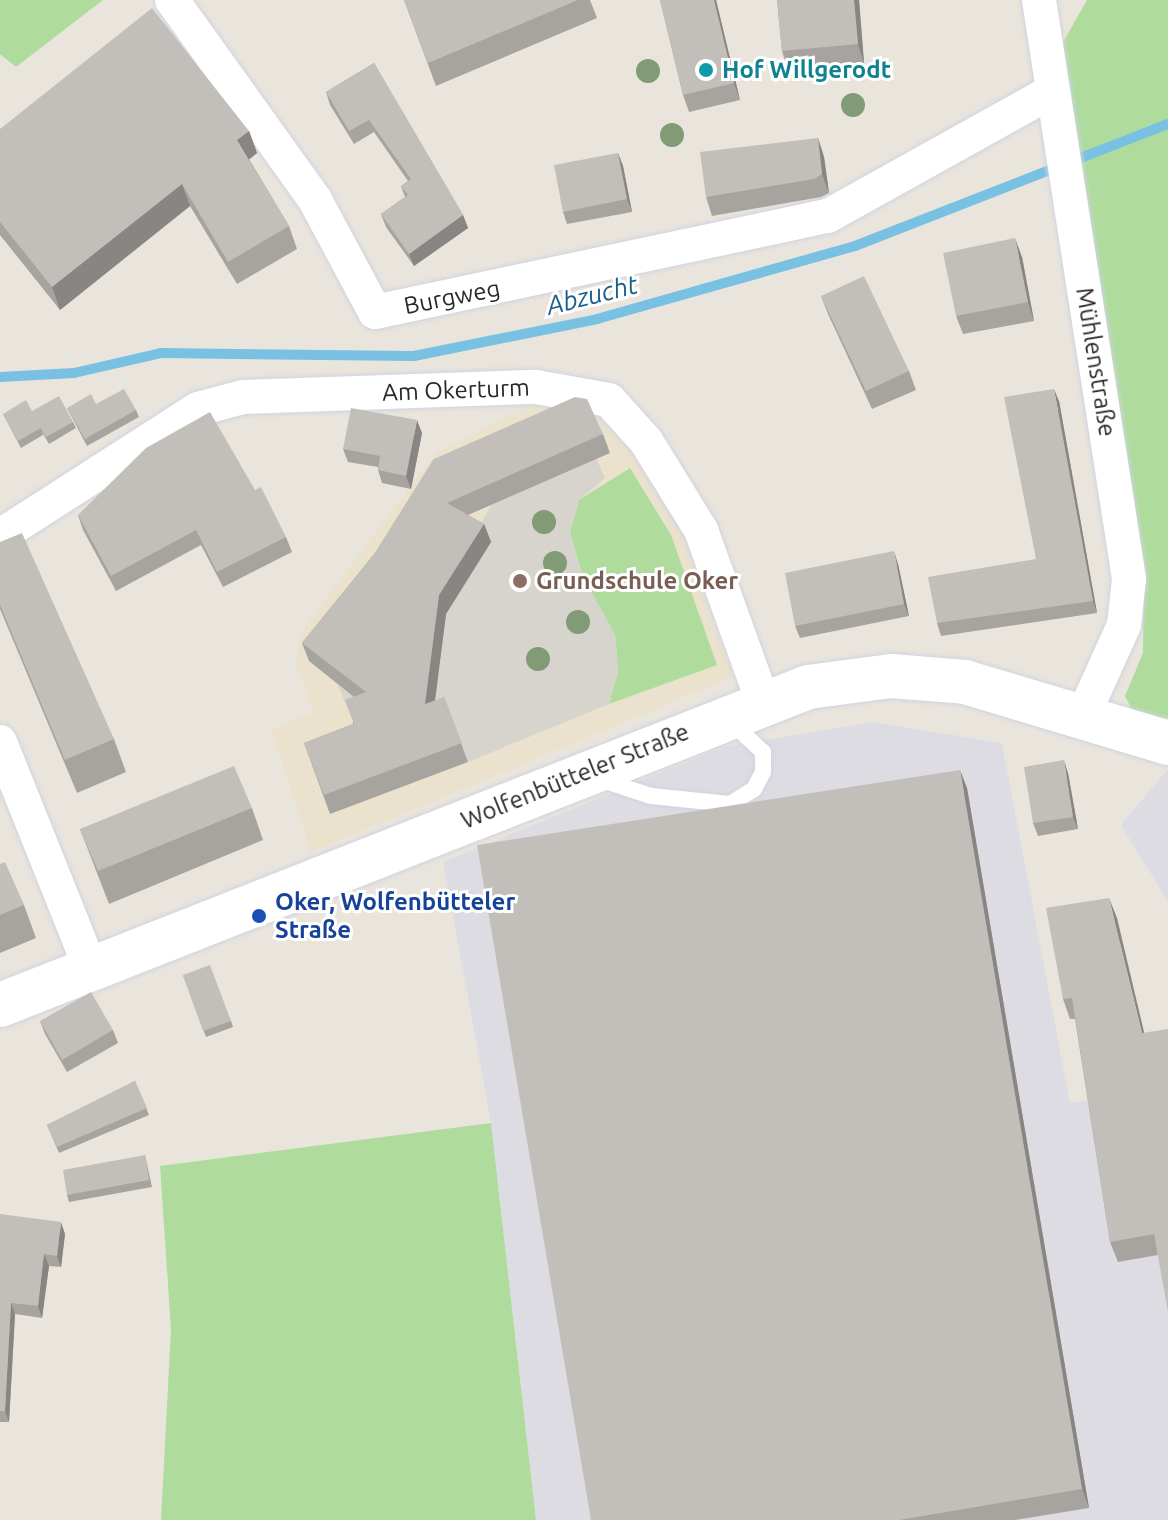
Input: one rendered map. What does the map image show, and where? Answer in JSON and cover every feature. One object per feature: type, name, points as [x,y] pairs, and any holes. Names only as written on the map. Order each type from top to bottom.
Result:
[{"type":"main road","name":"Wolfenbütteler Straße","points":[[0,1005],[762,699],[850,679],[930,678],[1083,716],[1168,743]]},
{"type":"street","name":"Burgweg","points":[[172,0],[315,200],[375,312],[828,216],[1053,91]]},
{"type":"street","name":"Mühlenstraße","points":[[1039,0],[1129,579],[1124,625],[1083,716]]},
{"type":"street","name":"Am Okerturm","points":[[0,536],[198,409],[243,397],[536,387],[609,400],[646,441],[701,530],[762,699]]},
{"type":"street","points":[[0,742],[90,967]]},
{"type":"lane","points":[[583,773],[651,796],[730,804],[754,789],[763,752],[752,734],[710,721]]},
{"type":"shaded area","name":"Grundschule Oker","points":[[544,399],[607,413],[683,533],[733,677],[311,852],[271,730],[314,712],[295,664],[303,629],[435,453]]},
{"type":"shaded area","points":[[596,458],[605,478],[579,500],[570,532],[582,575],[615,635],[618,671],[609,704],[468,762],[451,716],[443,719],[435,699],[396,702],[352,719],[337,683],[402,604],[475,533],[492,504]]},
{"type":"shaded area","points":[[874,722],[1002,743],[1070,1103],[1168,1087],[1168,1520],[536,1520],[491,1123],[443,862],[724,747]]},
{"type":"shaded area","points":[[1168,769],[1168,902],[1121,825]]},
{"type":"green space","points":[[0,0],[103,0],[16,67],[0,54]]},
{"type":"green space","points":[[1087,0],[1168,0],[1168,718],[1135,716],[1125,696],[1143,653],[1144,568],[1058,51]]},
{"type":"green space","points":[[630,468],[671,535],[717,665],[609,704],[618,671],[615,635],[582,575],[570,532],[579,500]]},
{"type":"green space","points":[[491,1123],[536,1520],[161,1520],[171,1329],[160,1166]]},
{"type":"building","points":[[404,0],[578,0],[428,63]]},
{"type":"building","points":[[660,0],[714,0],[734,83],[683,95]]},
{"type":"building","points":[[777,0],[854,0],[858,44],[782,51]]},
{"type":"building","points":[[152,8],[249,131],[237,140],[289,226],[228,262],[182,184],[52,287],[0,222],[0,129]]},
{"type":"building","points":[[374,63],[463,215],[409,254],[381,214],[408,195],[401,186],[411,179],[369,120],[349,131],[326,92]]},
{"type":"building","points":[[818,138],[822,174],[814,179],[706,197],[700,152]]},
{"type":"building","points":[[618,153],[627,199],[563,212],[554,165]]},
{"type":"building","points":[[1015,238],[1028,302],[956,316],[943,253]]},
{"type":"building","points":[[864,276],[909,371],[866,391],[821,296]]},
{"type":"building","points":[[124,389],[136,410],[85,439],[67,408],[91,394],[96,404]]},
{"type":"building","points":[[1054,389],[1093,601],[937,623],[928,577],[1036,559],[1004,397]]},
{"type":"building","points":[[59,396],[73,422],[46,437],[41,428],[18,441],[3,414],[26,400],[32,411]]},
{"type":"building","points":[[575,397],[587,399],[603,434],[447,503],[484,524],[439,595],[425,704],[444,697],[462,743],[324,795],[304,743],[354,724],[345,700],[366,692],[302,643],[375,553],[434,459]]},
{"type":"building","points":[[351,408],[417,420],[406,476],[378,470],[380,456],[343,449]]},
{"type":"building","points":[[210,412],[255,490],[261,487],[286,537],[217,572],[196,530],[111,576],[78,515],[146,448]]},
{"type":"building","points":[[22,533],[114,739],[65,760],[0,605],[0,542]]},
{"type":"building","points":[[894,551],[904,604],[795,626],[785,573]]},
{"type":"building","points":[[1064,760],[1073,817],[1033,823],[1024,767]]},
{"type":"building","points":[[234,766],[252,808],[98,871],[80,829]]},
{"type":"building","points":[[960,770],[1082,1489],[899,1520],[591,1520],[477,845]]},
{"type":"building","points":[[5,862],[24,905],[0,915],[0,864]]},
{"type":"building","points":[[1109,898],[1142,1033],[1168,1029],[1168,1312],[1154,1234],[1110,1242],[1072,998],[1063,999],[1046,908]]},
{"type":"building","points":[[210,965],[231,1021],[203,1031],[183,975]]},
{"type":"building","points":[[91,992],[113,1030],[62,1060],[40,1021]]},
{"type":"building","points":[[135,1081],[147,1108],[57,1147],[47,1125]]},
{"type":"building","points":[[145,1155],[149,1180],[67,1195],[63,1170]]},
{"type":"building","points":[[0,1214],[61,1222],[57,1256],[44,1254],[38,1306],[11,1303],[5,1411],[0,1411]]},
{"type":"waterway","name":"Abzucht","points":[[0,377],[74,373],[161,353],[414,356],[597,319],[855,246],[1168,124]]},
{"type":"place","name":"Hof Willgerodt","points":[[706,70]]},
{"type":"place","name":"Grundschule Oker","points":[[520,581]]},
{"type":"place","name":"Oker, Wolfenbütteler Straße","points":[[259,916]]}]
